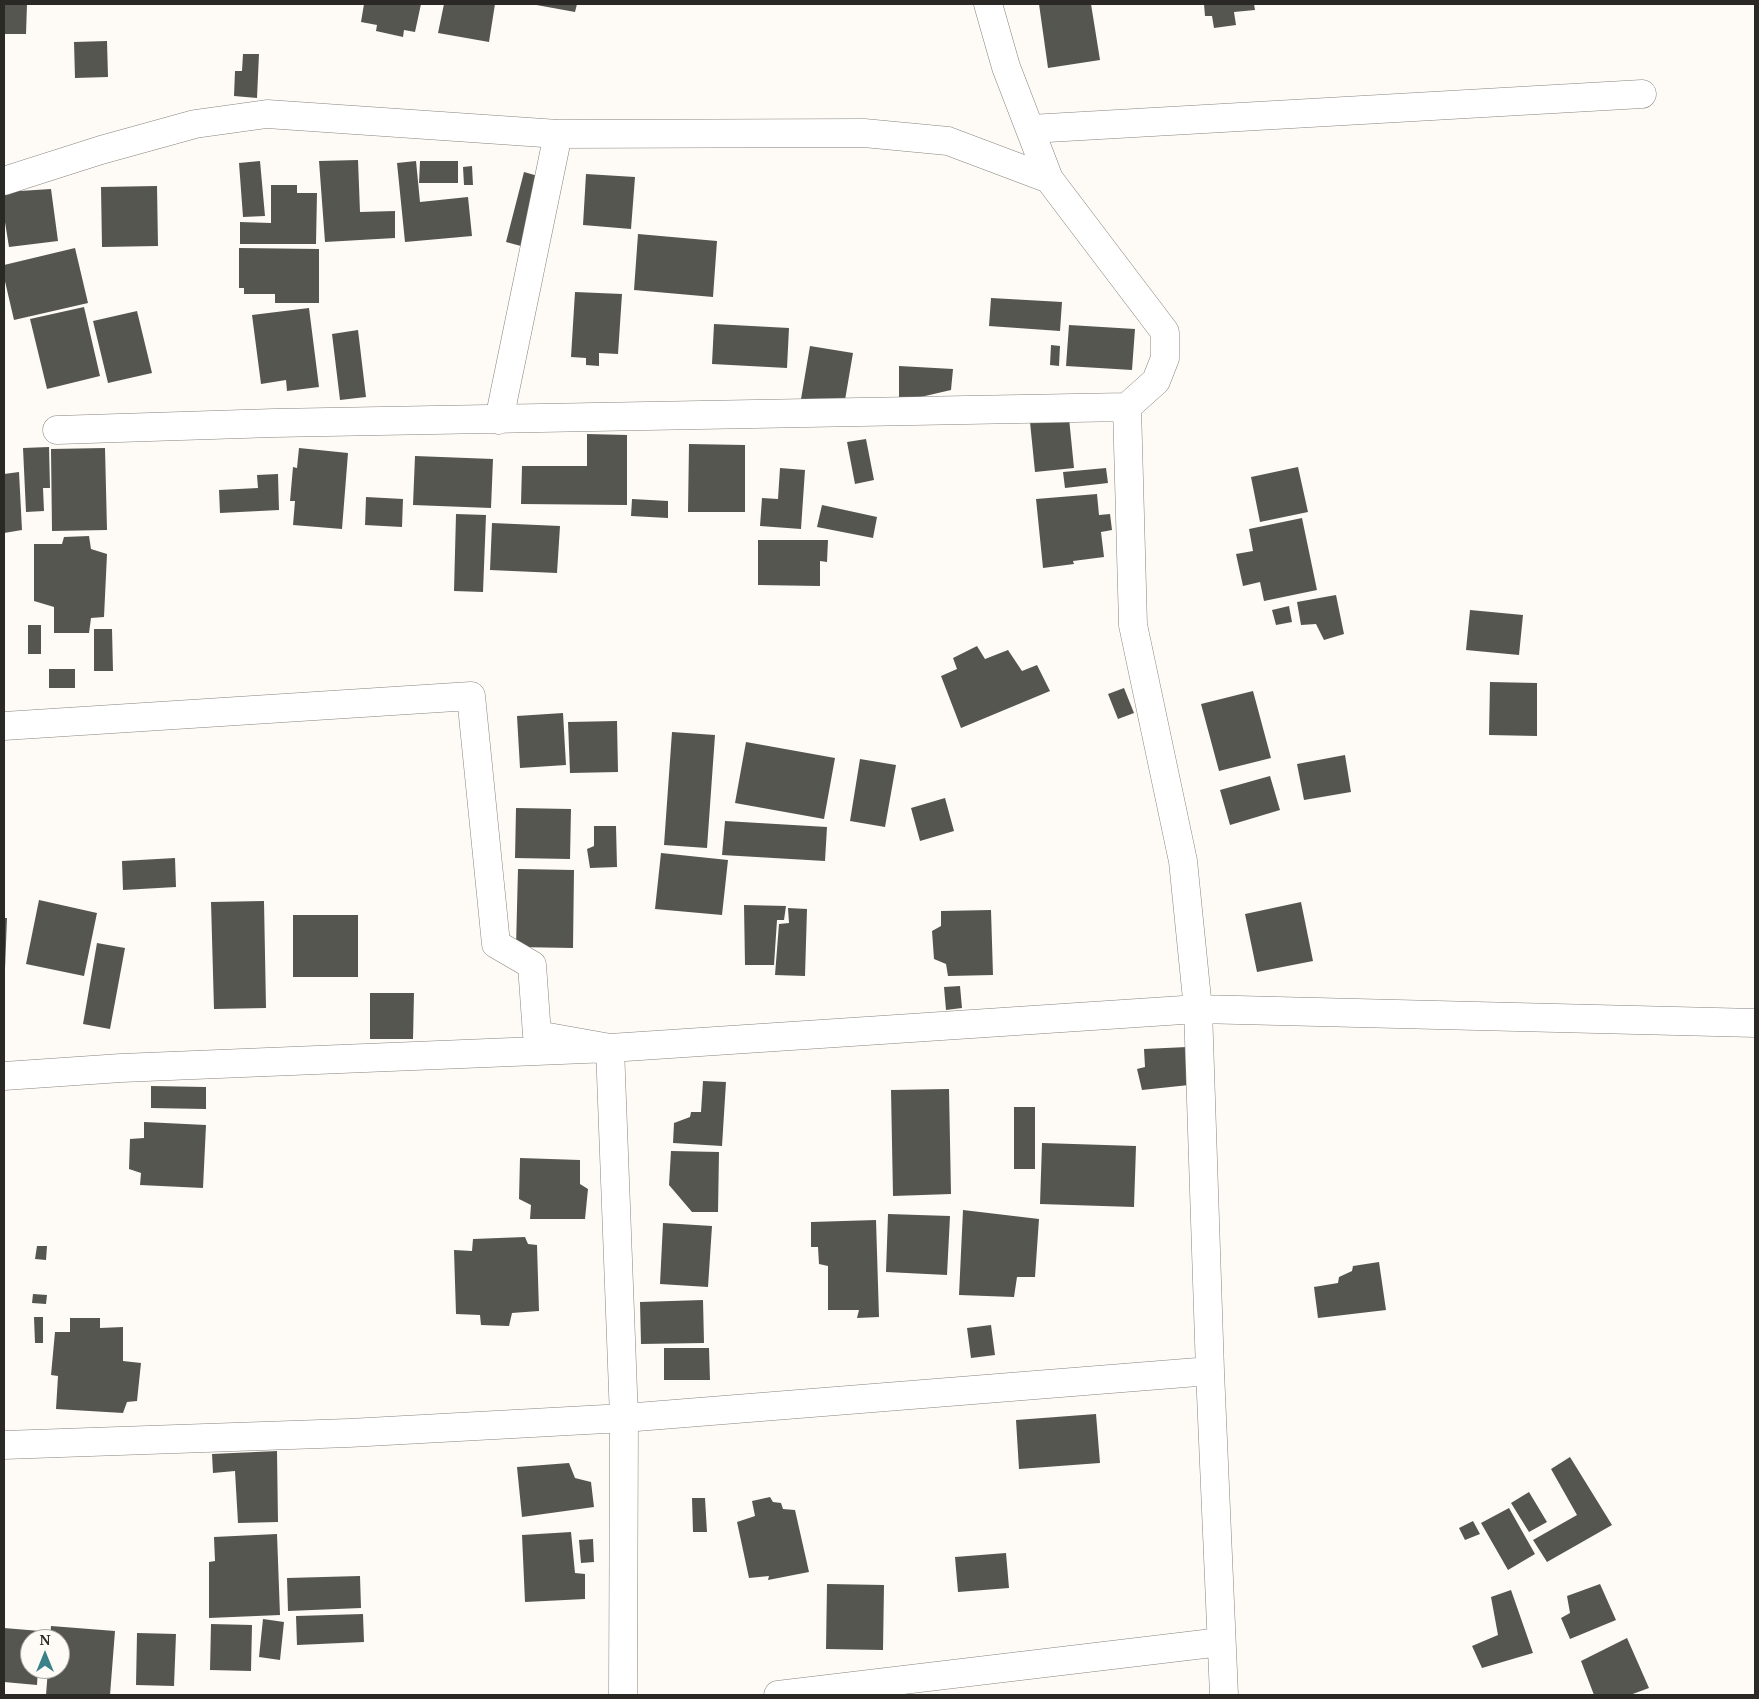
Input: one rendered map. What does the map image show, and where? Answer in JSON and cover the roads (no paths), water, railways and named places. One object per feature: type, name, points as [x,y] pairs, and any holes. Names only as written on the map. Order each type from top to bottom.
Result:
[{"type":"street","points":[[57,430],[274,423],[1127,407],[1156,381],[1165,358],[1165,332],[1049,179],[1006,66],[988,4]]},
{"type":"street","points":[[1030,129],[1642,94]]},
{"type":"street","points":[[4,181],[102,150],[195,124],[267,114],[558,134],[864,133],[948,141],[1049,179]]},
{"type":"street","points":[[499,420],[558,134]]},
{"type":"street","points":[[1127,407],[1133,625],[1183,861],[1198,1009],[1210,1371],[1224,1695]]},
{"type":"street","points":[[4,726],[471,696],[496,944],[532,965],[537,1035],[610,1048]]},
{"type":"street","points":[[4,1076],[121,1068],[610,1048],[1198,1009],[1755,1023]]},
{"type":"street","points":[[610,1048],[624,1418],[623,1695]]},
{"type":"street","points":[[4,1445],[349,1433],[624,1418],[1210,1371]]},
{"type":"street","points":[[778,1695],[1221,1642]]}]
